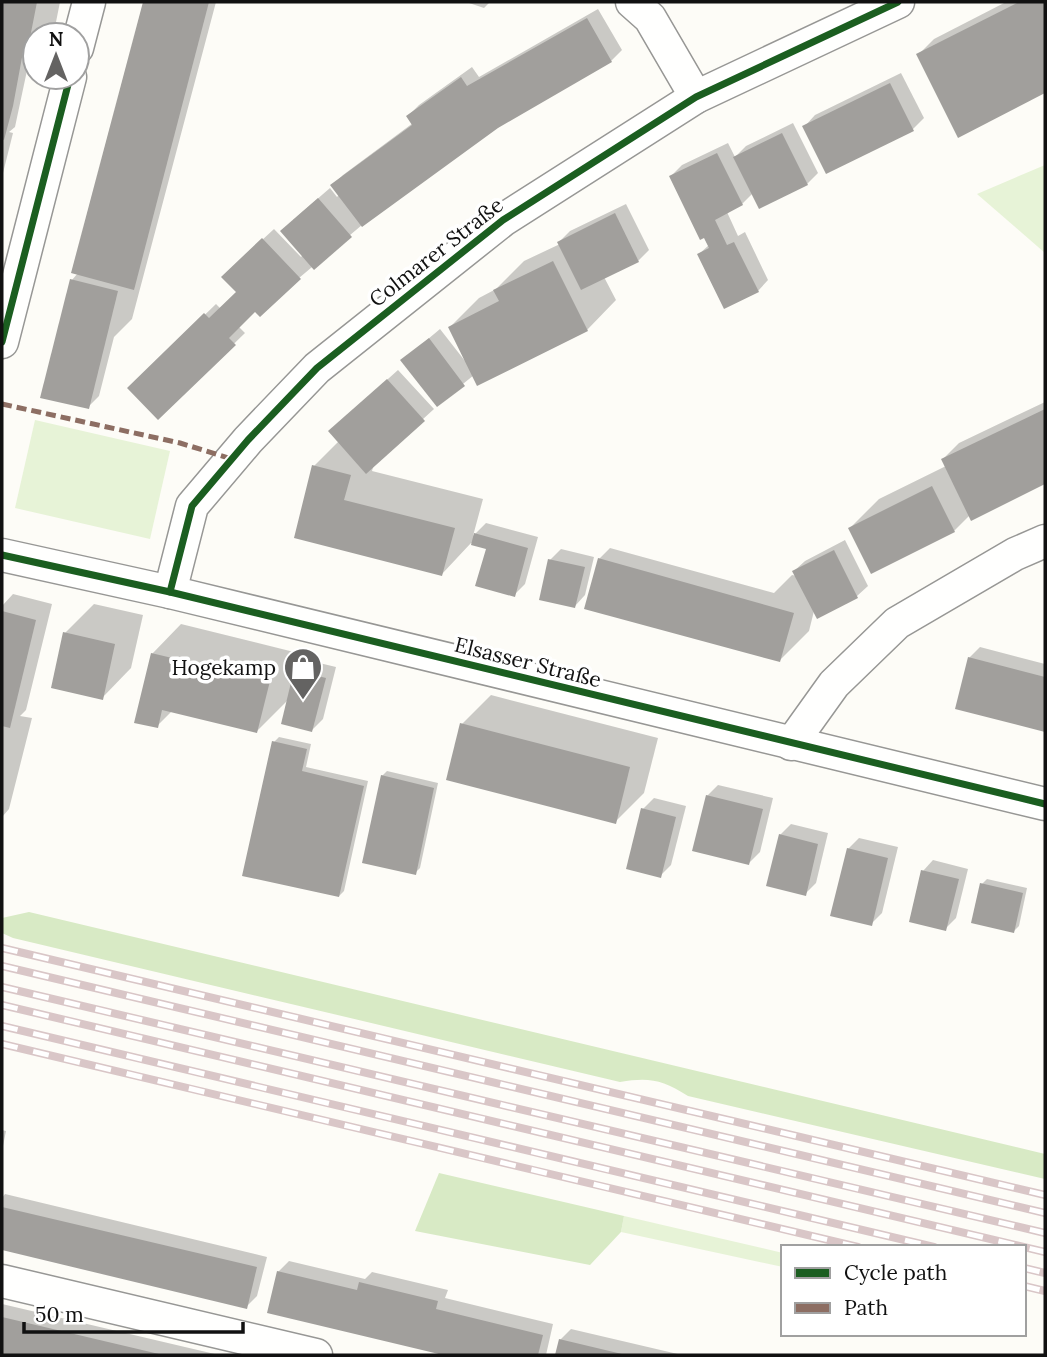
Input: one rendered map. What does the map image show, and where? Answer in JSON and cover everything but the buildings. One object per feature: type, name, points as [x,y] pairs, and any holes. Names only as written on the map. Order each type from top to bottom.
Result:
[{"type":"street","points":[[84,21],[89,2]]},
{"type":"street","points":[[632,2],[650,18],[696,97]]},
{"type":"street","name":"Colmarer Straße","points":[[170,592],[192,506],[248,440],[317,368],[503,220],[696,97],[898,2]]},
{"type":"street","points":[[2,342],[66,91]]},
{"type":"street","points":[[791,744],[834,684],[897,623],[1015,554],[1045,541]]},
{"type":"street","name":"Elsasser Straße","points":[[2,555],[170,592],[1045,804]]},
{"type":"street","points":[[2,1281],[316,1355]]},
{"type":"green space","points":[[1045,165],[1045,253],[977,194]]},
{"type":"green space","points":[[35,420],[170,451],[150,539],[15,508]]},
{"type":"green space","points":[[29,912],[1045,1154],[1045,1179],[688,1096],[656,1081],[620,1082],[13,938],[2,933],[2,918]]},
{"type":"green space","points":[[439,1173],[624,1216],[621,1232],[590,1265],[415,1231]]},
{"type":"green space","points":[[624,1216],[781,1253],[781,1267],[621,1232]]},
{"type":"railway","points":[[2,948],[1045,1195]]},
{"type":"railway","points":[[2,966],[1045,1213]]},
{"type":"railway","points":[[2,987],[1045,1233]]},
{"type":"railway","points":[[2,1005],[1015,1245]]},
{"type":"railway","points":[[2,1026],[926,1245]]},
{"type":"railway","points":[[2,1044],[850,1245]]},
{"type":"railway","points":[[1026,1248],[1045,1252]]},
{"type":"railway","points":[[1026,1268],[1045,1273]]},
{"type":"railway","points":[[1026,1286],[1045,1291]]},
{"type":"marked path","points":[[2,404],[180,443],[232,459]]},
{"type":"cycle path","points":[[170,592],[192,506],[248,440],[317,368],[503,220],[696,97],[898,2]]},
{"type":"cycle path","points":[[2,342],[66,91]]},
{"type":"cycle path","points":[[2,555],[170,592],[1045,804]]},
{"type":"place","name":"Hogekamp","points":[[303,701]]}]
